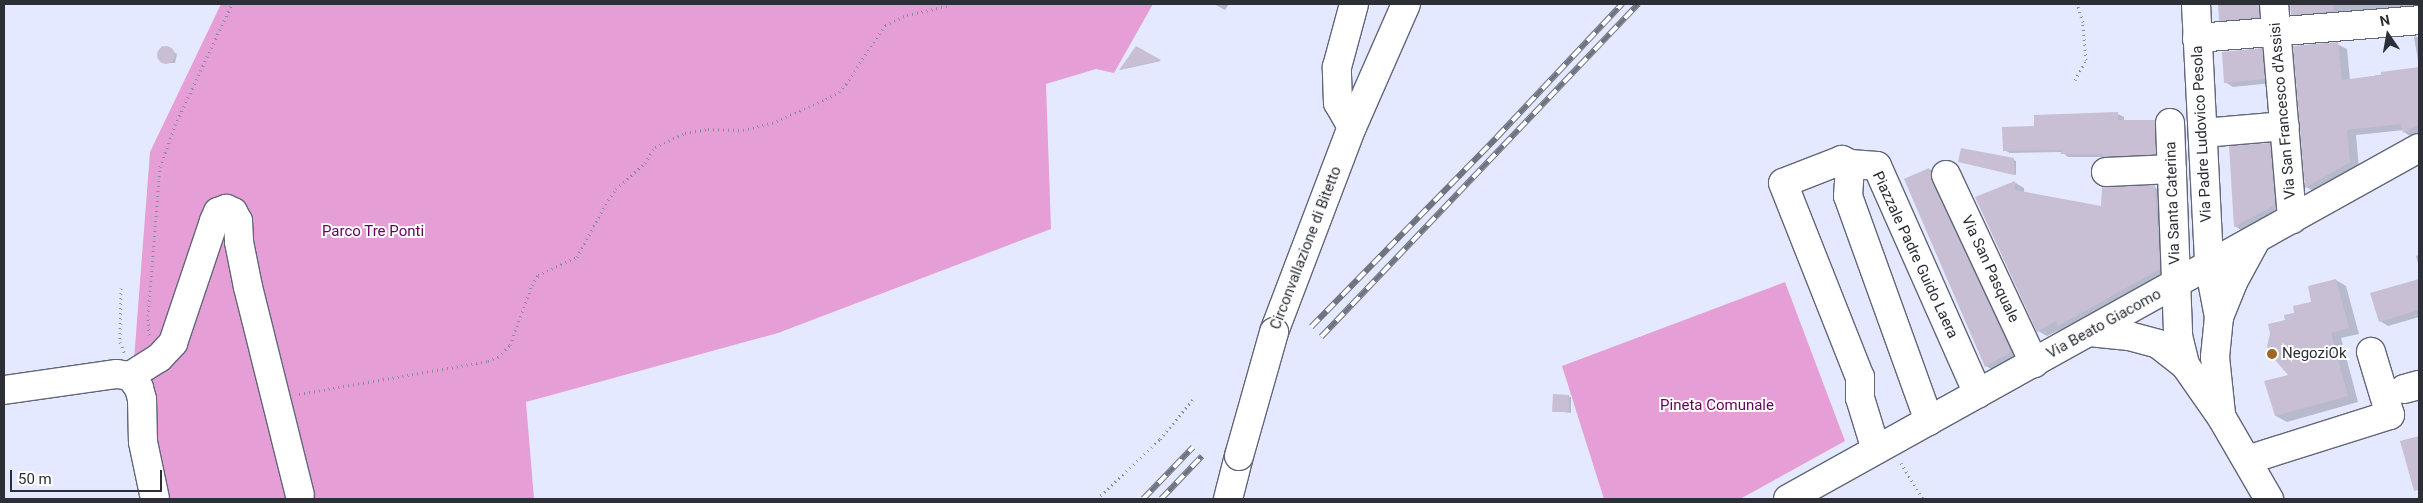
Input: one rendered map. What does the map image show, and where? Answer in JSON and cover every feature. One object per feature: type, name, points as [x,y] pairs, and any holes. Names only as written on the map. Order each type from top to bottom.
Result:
[{"type":"street","points":[[1352,127],[1338,103],[1337,67],[1354,4]]},
{"type":"street","name":"Circonvallazione di Bitetto","points":[[1228,499],[1274,332],[1352,127],[1406,4]]},
{"type":"street","name":"Via Padre Ludovico Pesola","points":[[2196,4],[2209,265],[2219,317]]},
{"type":"street","name":"Via San Francesco d'Assisi","points":[[2274,4],[2292,219]]},
{"type":"street","points":[[2198,38],[2419,20]]},
{"type":"street","name":"Via Santa Caterina","points":[[2170,123],[2178,336],[2185,365]]},
{"type":"street","points":[[2203,133],[2285,126]]},
{"type":"street","name":"Via Beato Giacomo","points":[[1800,497],[1929,421],[2419,148]]},
{"type":"street","points":[[1850,164],[1842,160],[1783,183],[1860,377],[1860,398],[1883,447]]},
{"type":"street","name":"Piazzale Padre Guido Laera","points":[[1929,421],[1848,196],[1850,164],[1877,166],[1978,394]]},
{"type":"street","points":[[2106,172],[2172,169]]},
{"type":"street","name":"Via San Pasquale","points":[[1946,175],[2034,363]]},
{"type":"street","points":[[4,390],[140,370],[167,351],[173,343],[214,221],[218,212],[226,209],[233,212],[238,221],[239,242],[246,278],[300,495]]},
{"type":"street","points":[[2222,418],[2214,357],[2219,317],[2233,282],[2257,238]]},
{"type":"street","points":[[2089,332],[2129,336],[2158,344],[2185,365],[2222,418],[2269,499]]},
{"type":"street","points":[[2247,460],[2390,416],[2371,352]]},
{"type":"street","points":[[140,370],[139,388],[142,399],[143,442],[154,493]]},
{"type":"path","points":[[140,370],[148,316],[160,167],[175,125],[232,4]]},
{"type":"path","points":[[2075,80],[2086,60],[2083,22],[2077,4]]},
{"type":"path","points":[[276,396],[317,392],[488,361],[498,356],[510,345],[532,285],[538,276],[576,257],[608,200],[616,189],[646,163],[655,147],[685,133],[708,129],[742,130],[772,123],[826,99],[839,92],[846,84],[885,25],[907,15],[947,6]]},
{"type":"path","points":[[121,288],[120,342],[140,370]]},
{"type":"path","points":[[1097,499],[1160,439],[1194,398]]},
{"type":"path","points":[[1883,447],[1923,499]]},
{"type":"green space","name":"Parco Tre Ponti","points":[[221,4],[1153,4],[1114,73],[1096,69],[1046,84],[1051,229],[778,333],[526,402],[534,499],[163,499],[134,360],[150,152]]},
{"type":"green space","name":"Pineta Comunale","points":[[1785,282],[1845,441],[1740,499],[1604,499],[1562,366]]},
{"type":"building","points":[[2218,4],[2259,4],[2259,17],[2219,21]]},
{"type":"building","points":[[2290,4],[2333,4],[2334,11],[2291,15]]},
{"type":"building","points":[[2338,42],[2342,80],[2381,75],[2381,72],[2419,67],[2419,124],[2403,133],[2401,124],[2347,130],[2350,162],[2305,188],[2293,46]]},
{"type":"building","points":[[162,46],[170,46],[175,51],[173,62],[162,64],[157,59],[157,51]]},
{"type":"building","points":[[1136,46],[1161,60],[1119,70]]},
{"type":"building","points":[[2262,48],[2265,79],[2224,83],[2222,52]]},
{"type":"building","points":[[2118,112],[2118,120],[2155,120],[2156,154],[2103,157],[2103,154],[2061,154],[2061,150],[2003,151],[2002,127],[2034,126],[2034,115]]},
{"type":"building","points":[[2270,143],[2275,205],[2234,227],[2229,146]]},
{"type":"building","points":[[1961,148],[2014,158],[2014,175],[1958,162]]},
{"type":"building","points":[[1929,168],[1932,182],[2011,352],[1985,367],[1904,179]]},
{"type":"building","points":[[2015,181],[2015,190],[2101,206],[2102,187],[2155,185],[2160,269],[2058,326],[2056,321],[2037,332],[1975,197]]},
{"type":"building","points":[[2336,279],[2349,328],[2331,333],[2348,396],[2275,416],[2264,381],[2288,375],[2270,354],[2267,346],[2270,334],[2268,324],[2285,320],[2284,315],[2294,313],[2293,306],[2311,302],[2308,286]]},
{"type":"building","points":[[2419,279],[2419,310],[2379,322],[2370,293]]},
{"type":"building","points":[[1553,394],[1569,395],[1569,412],[1552,412]]},
{"type":"building","points":[[2419,436],[2419,490],[2414,491],[2400,441]]},
{"type":"railway","points":[[1311,327],[1497,137],[1622,4]]},
{"type":"railway","points":[[1321,337],[1638,4]]},
{"type":"railway","points":[[1143,499],[1193,447]]},
{"type":"railway","points":[[1161,499],[1202,456]]},
{"type":"place","name":"NegoziOk","points":[[2272,354]]}]
